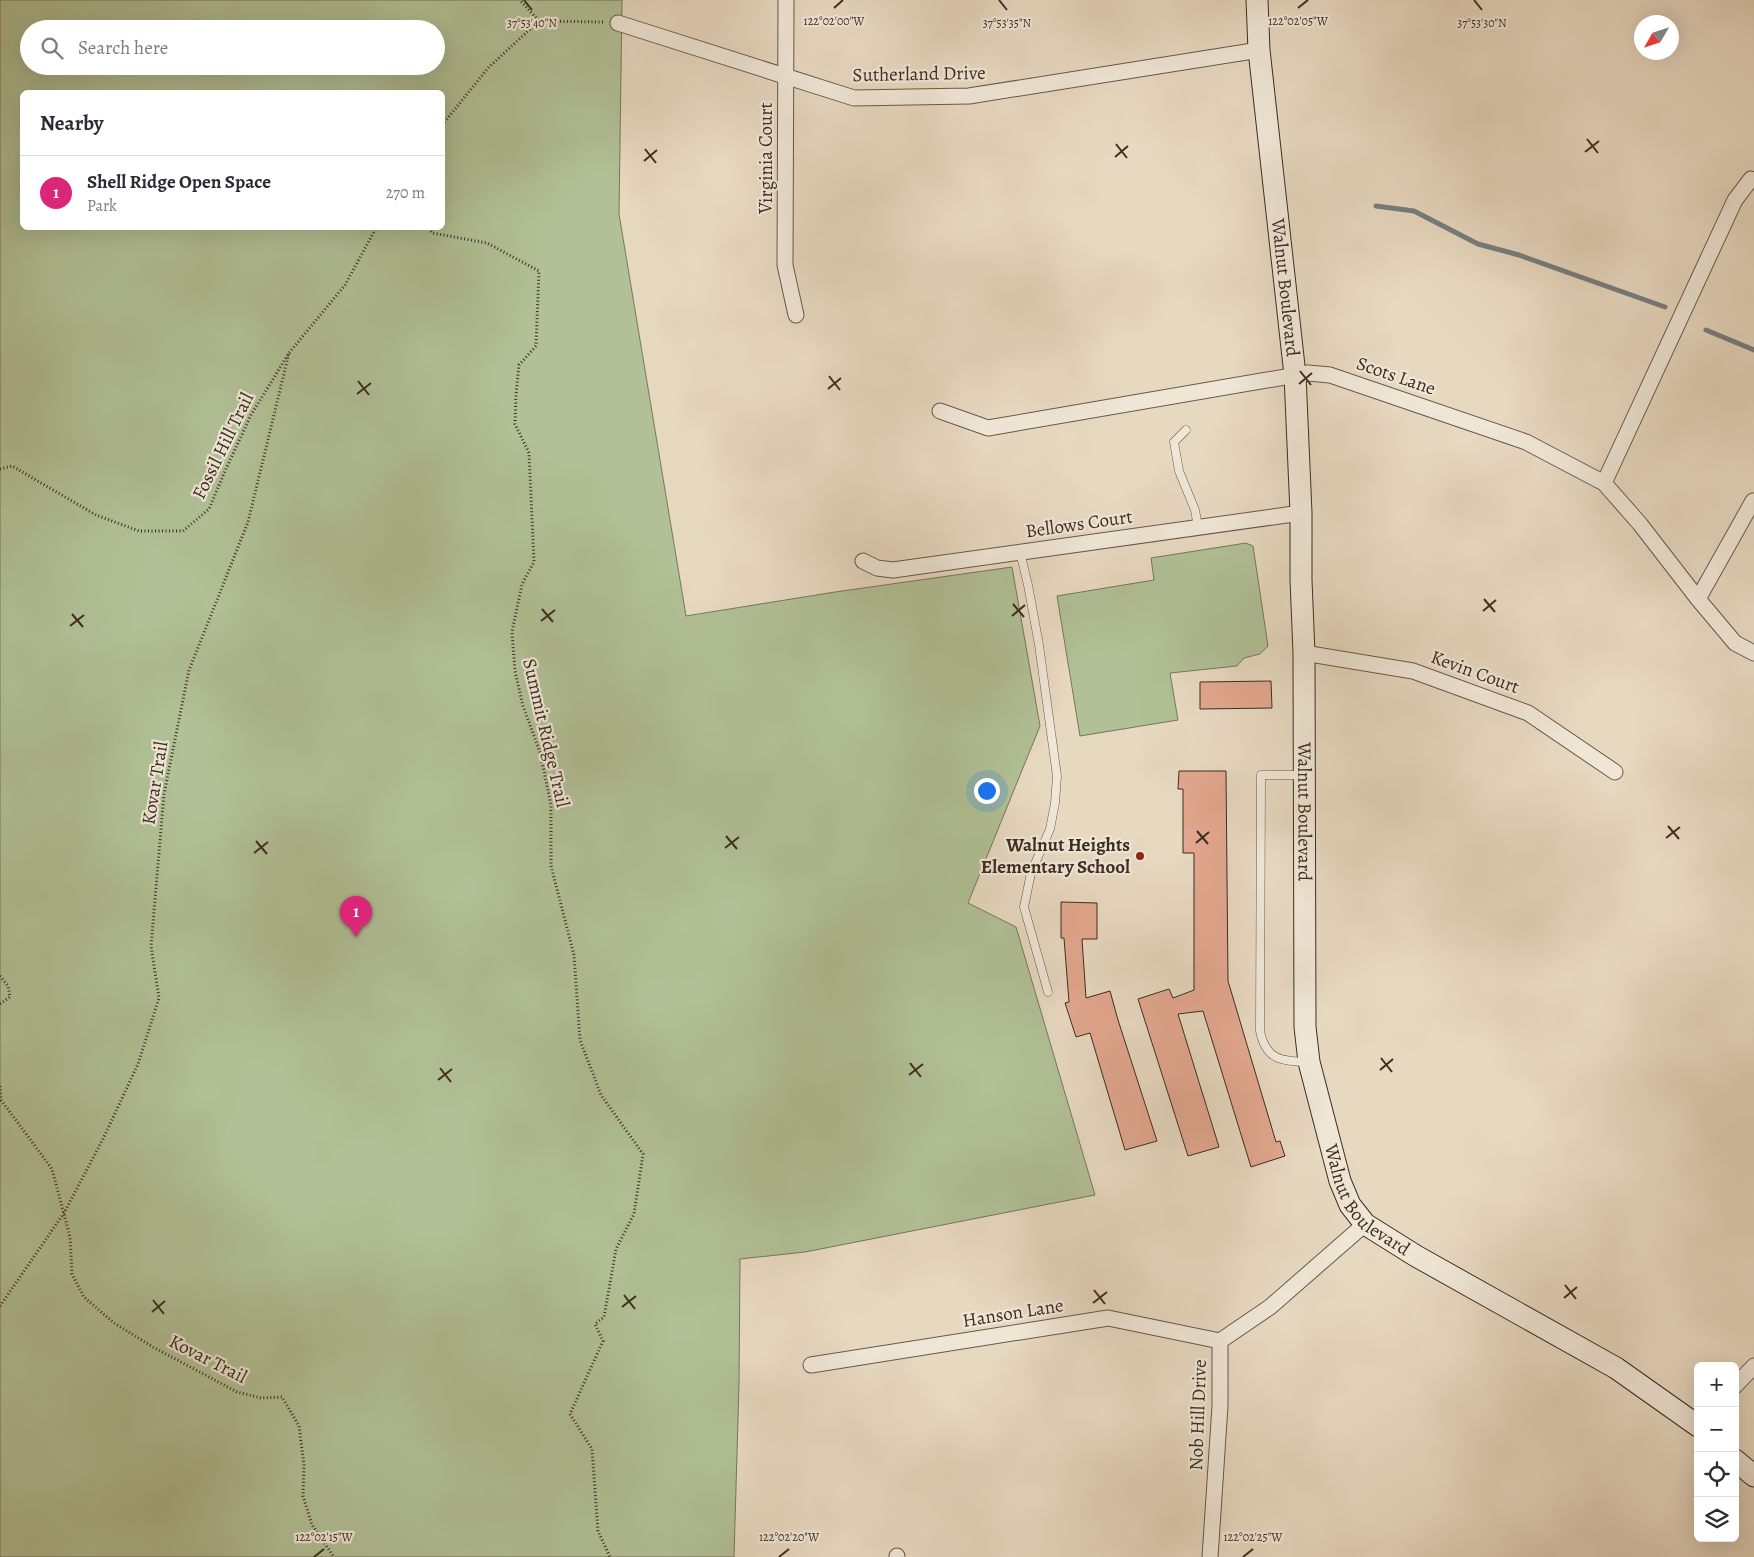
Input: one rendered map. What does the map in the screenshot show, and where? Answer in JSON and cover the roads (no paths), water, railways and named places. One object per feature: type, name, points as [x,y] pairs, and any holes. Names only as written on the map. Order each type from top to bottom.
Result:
[{"type":"street","name":"Virginia Court","points":[[786,0],[785,265],[796,315]]},
{"type":"street","name":"Walnut Boulevard","points":[[1257,0],[1259,50],[1295,375],[1301,513],[1304,654],[1305,1026],[1309,1062],[1340,1181],[1350,1205],[1365,1224],[1416,1256],[1616,1368],[1694,1423]]},
{"type":"street","name":"Sutherland Drive","points":[[618,23],[854,98],[969,96],[1259,50]]},
{"type":"street","points":[[1604,483],[1735,200],[1751,179],[1754,180]]},
{"type":"street","name":"Scots Lane","points":[[940,411],[988,428],[1295,375],[1308,373],[1330,375],[1526,442],[1604,483],[1640,524],[1735,643],[1754,653]]},
{"type":"street","points":[[1698,599],[1753,501]]},
{"type":"street","name":"Bellows Court","points":[[863,561],[878,568],[893,570],[1301,513]]},
{"type":"street","name":"Kevin Court","points":[[1304,654],[1413,671],[1528,713],[1615,772]]},
{"type":"street","name":"Nob Hill Drive","points":[[1210,1557],[1220,1406],[1220,1341],[1270,1306],[1365,1224]]},
{"type":"street","name":"Hanson Lane","points":[[811,1365],[1108,1318],[1220,1341]]},
{"type":"street","points":[[1739,1382],[1754,1366]]},
{"type":"street","points":[[1739,1463],[1754,1476]]},
{"type":"lane","points":[[1186,430],[1174,442],[1179,471],[1195,510],[1198,527]]},
{"type":"lane","points":[[1020,552],[1037,637],[1057,776],[1055,803],[1050,829],[1031,872],[1024,907],[1048,992]]},
{"type":"lane","points":[[1304,775],[1261,775],[1260,1032],[1263,1045],[1273,1056],[1286,1062],[1309,1062]]},
{"type":"waterway","points":[[1376,206],[1414,211],[1478,244],[1519,255],[1665,307]]},
{"type":"waterway","points":[[1706,330],[1754,350]]},
{"type":"place","name":"Walnut Heights Elementary School","points":[[1140,856]]},
{"type":"place","name":"Shell Ridge Open Space","points":[[356,937]]}]
